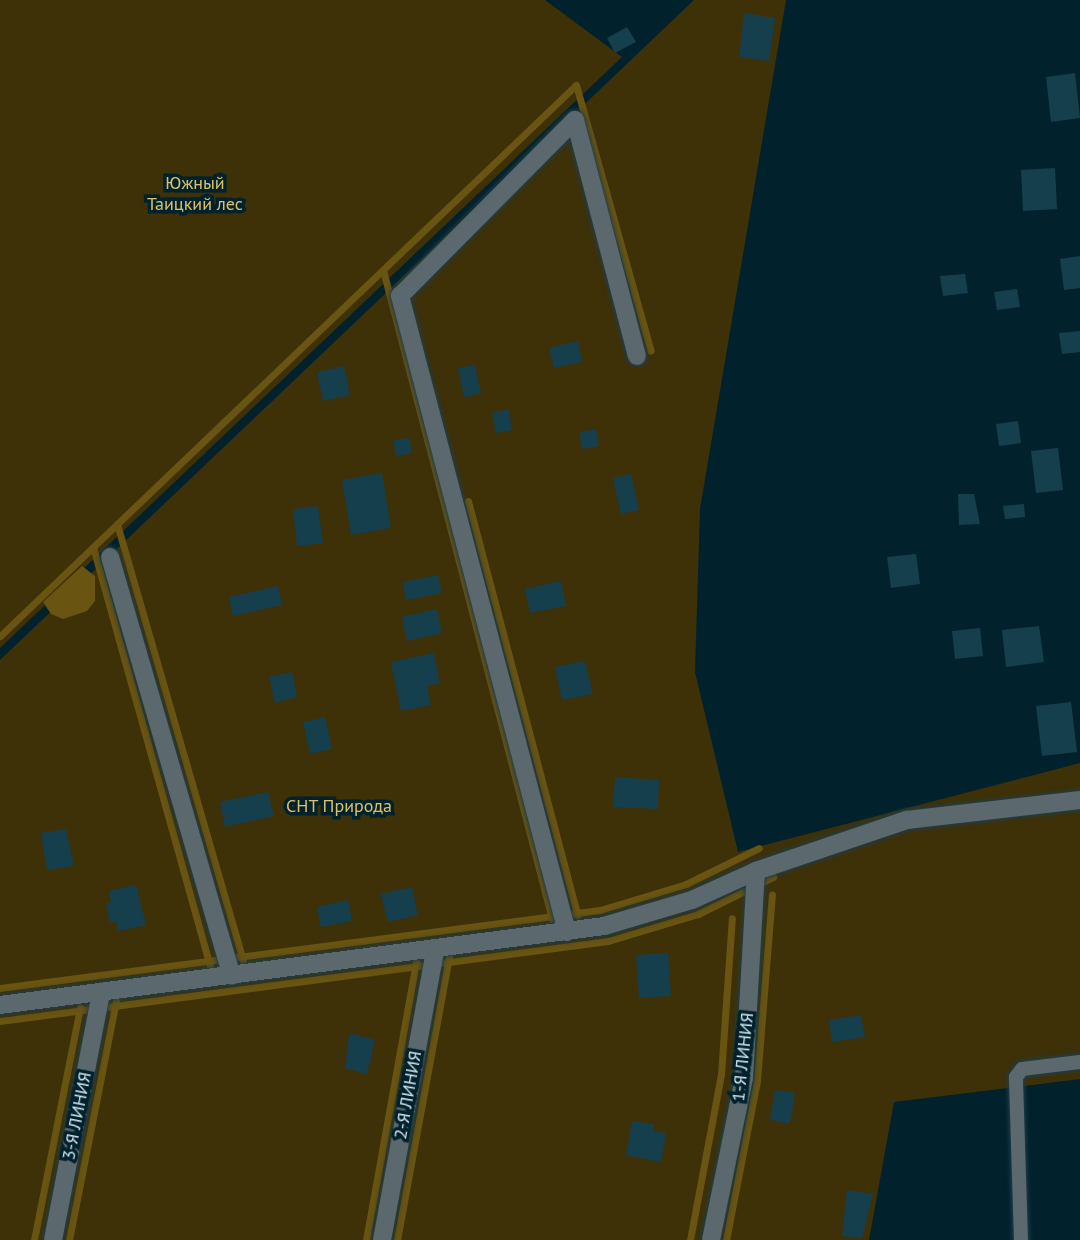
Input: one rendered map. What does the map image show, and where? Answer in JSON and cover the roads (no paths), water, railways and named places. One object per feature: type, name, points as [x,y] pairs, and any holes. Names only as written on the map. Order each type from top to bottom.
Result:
[{"type":"street","points":[[567,932],[400,296],[575,120],[637,356]]},
{"type":"street","points":[[110,557],[232,976]]},
{"type":"street","points":[[0,1005],[604,926],[692,900],[756,871],[907,820],[1080,800]]},
{"type":"street","name":"1-Я ЛИНИЯ","points":[[711,1240],[744,1078],[756,871]]},
{"type":"street","name":"2-Я ЛИНИЯ","points":[[382,1240],[435,950]]},
{"type":"street","name":"3-Я ЛИНИЯ","points":[[53,1240],[101,992]]},
{"type":"lane","points":[[1021,1240],[1016,1077],[1022,1069],[1080,1062]]},
{"type":"waterway","points":[[0,636],[576,85],[651,351]]},
{"type":"waterway","points":[[383,270],[552,919]]},
{"type":"waterway","points":[[468,501],[577,915]]},
{"type":"waterway","points":[[117,524],[243,960]]},
{"type":"waterway","points":[[93,547],[210,967]]},
{"type":"waterway","points":[[0,988],[600,910],[686,884],[759,848]]},
{"type":"waterway","points":[[0,1021],[608,941],[698,914],[773,877]]},
{"type":"waterway","points":[[726,1240],[757,1080],[772,895]]},
{"type":"waterway","points":[[690,1240],[721,1074],[732,918]]},
{"type":"waterway","points":[[397,1240],[449,957]]},
{"type":"waterway","points":[[366,1240],[416,961]]},
{"type":"waterway","points":[[69,1240],[117,995]]},
{"type":"waterway","points":[[34,1240],[80,1007]]},
{"type":"park label","name":"Южный Таицкий лес","points":[[195,194]]},
{"type":"park label","name":"СНТ Природа","points":[[339,806]]}]
